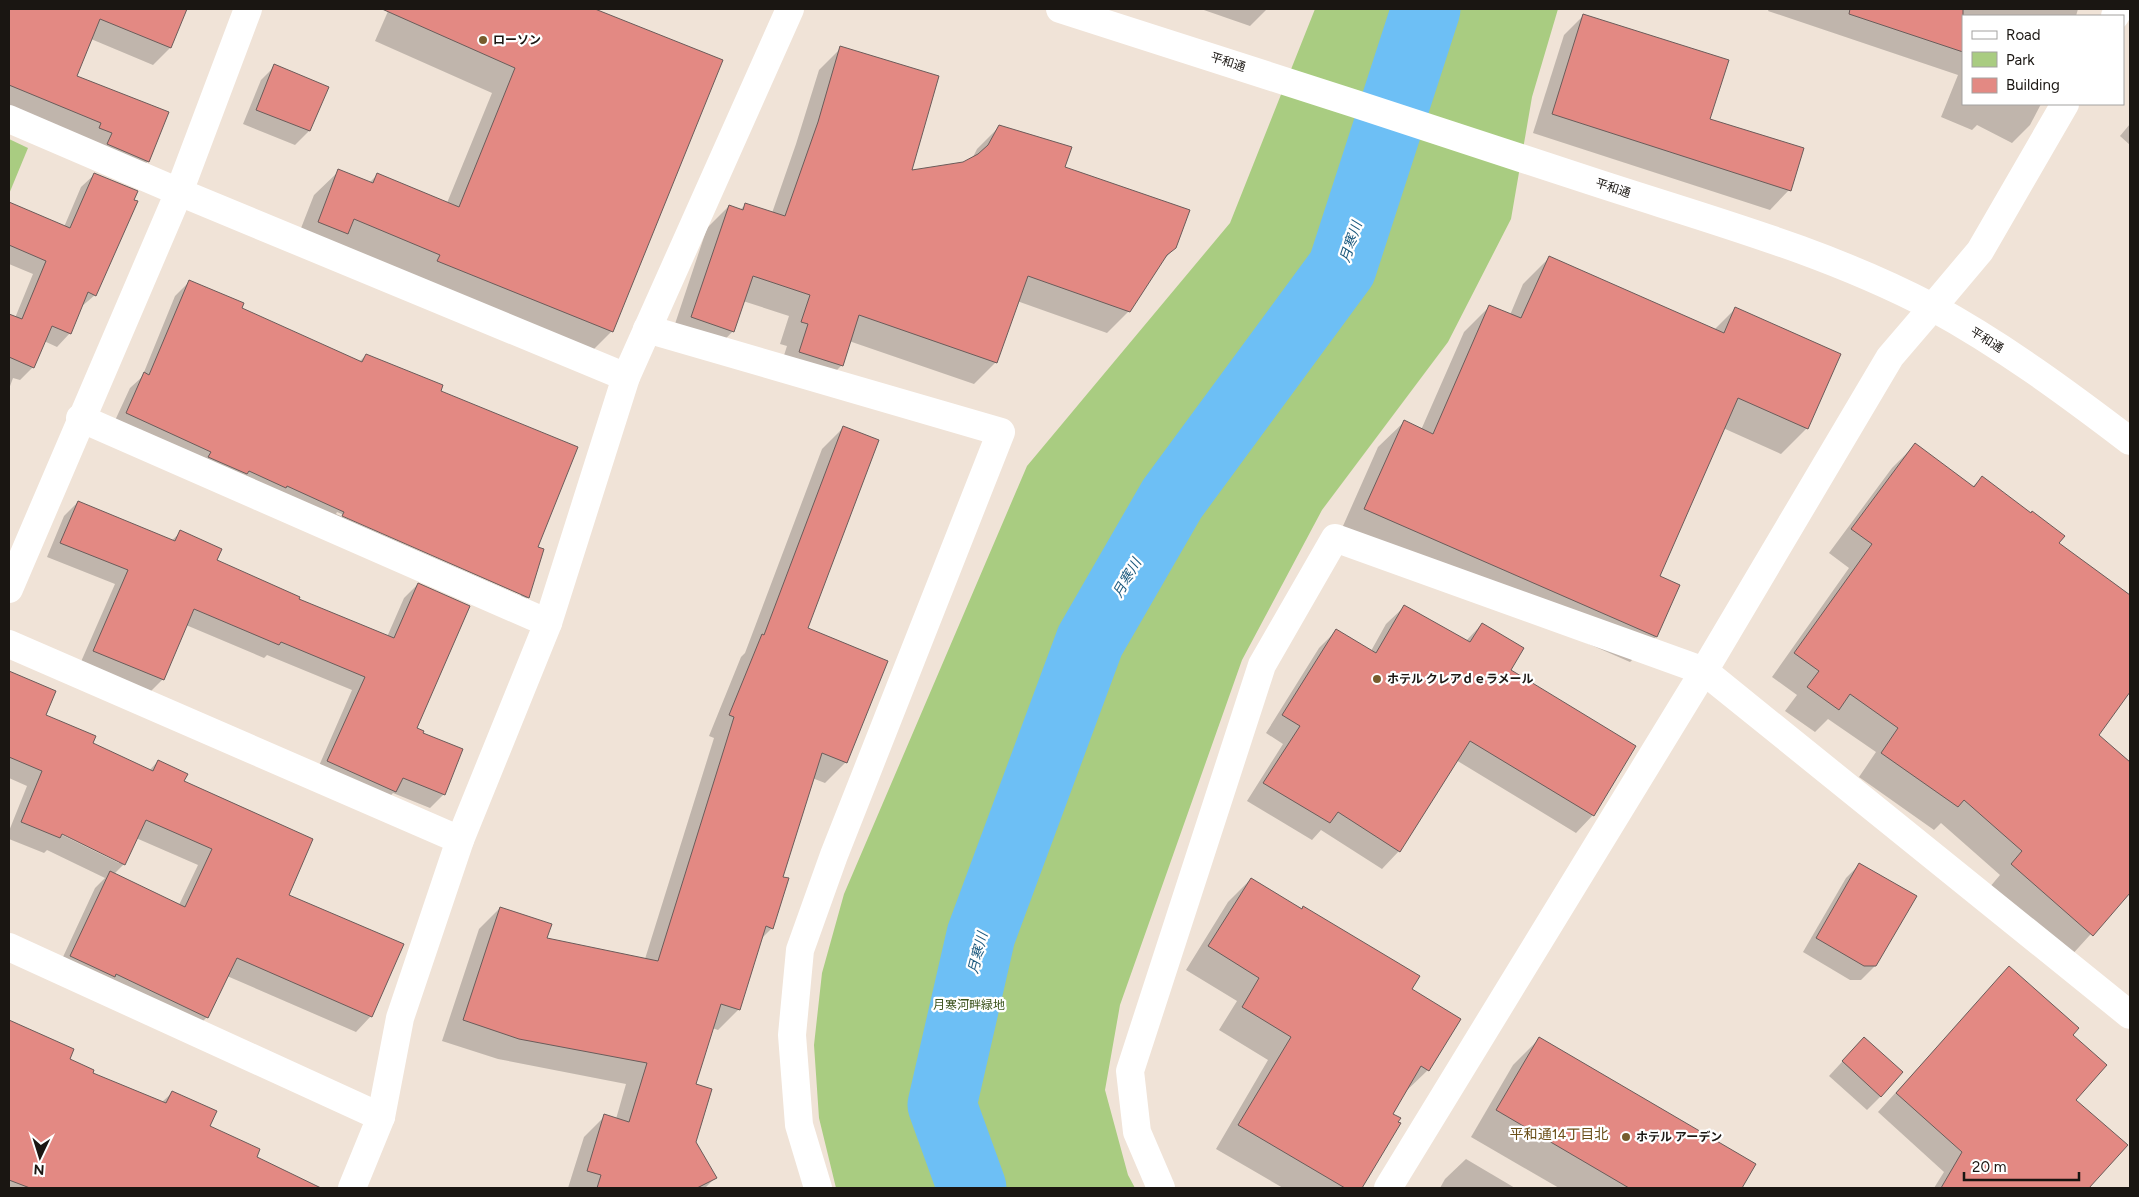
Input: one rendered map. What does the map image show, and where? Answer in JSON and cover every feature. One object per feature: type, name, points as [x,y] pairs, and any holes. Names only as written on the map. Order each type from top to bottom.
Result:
[{"type":"street","points":[[9,589],[80,418],[179,192],[248,9]]},
{"type":"street","points":[[352,1188],[381,1117],[400,1018],[460,840],[548,622],[626,377],[790,9]]},
{"type":"street","name":"平和通","points":[[1060,9],[1313,89],[1790,246],[1881,282],[1994,343],[2090,410],[2130,441]]},
{"type":"street","points":[[1388,1188],[1704,671],[1890,357],[1980,251],[2064,105]]},
{"type":"street","points":[[9,119],[179,192],[626,377]]},
{"type":"street","points":[[647,329],[1001,432],[834,855],[800,950],[793,1044],[799,1125],[818,1188]]},
{"type":"street","points":[[80,418],[548,622]]},
{"type":"street","points":[[1161,1188],[1137,1132],[1130,1071],[1262,665],[1335,538],[1704,671],[2130,1015]]},
{"type":"street","points":[[9,644],[460,840]]},
{"type":"street","points":[[9,947],[381,1117]]},
{"type":"green space","name":"月寒河畔緑地","points":[[1315,9],[1558,9],[1532,97],[1511,219],[1448,342],[1322,510],[1242,660],[1120,1005],[1105,1090],[1128,1175],[1135,1188],[836,1188],[819,1118],[814,1045],[822,973],[844,894],[1027,466],[1230,223]]},
{"type":"green space","points":[[9,139],[28,148],[9,194]]},
{"type":"building","points":[[9,9],[187,9],[171,48],[100,19],[77,76],[169,112],[149,162],[107,144],[112,133],[99,128],[101,123],[9,85]]},
{"type":"building","points":[[382,9],[595,9],[723,60],[613,332],[437,261],[440,255],[354,219],[348,234],[318,222],[338,169],[373,183],[377,173],[459,207],[515,68]]},
{"type":"building","points":[[1850,9],[1963,9],[1962,52],[1849,14]]},
{"type":"building","points":[[1583,14],[1729,60],[1710,119],[1804,148],[1791,191],[1552,114]]},
{"type":"building","points":[[840,46],[939,76],[912,170],[963,162],[978,154],[988,145],[999,125],[1072,147],[1065,167],[1190,210],[1176,248],[1167,255],[1130,312],[1028,276],[997,363],[859,315],[843,366],[799,352],[808,324],[801,322],[810,295],[753,276],[734,332],[691,317],[729,205],[743,210],[745,203],[785,216],[818,122]]},
{"type":"building","points":[[274,64],[329,87],[310,131],[256,110]]},
{"type":"building","points":[[94,173],[138,191],[134,200],[138,201],[96,296],[88,292],[71,334],[52,326],[34,368],[9,357],[9,314],[22,319],[46,261],[9,245],[9,202],[70,228]]},
{"type":"building","points":[[1549,256],[1724,333],[1735,307],[1841,354],[1808,429],[1738,398],[1660,576],[1680,585],[1657,637],[1364,509],[1404,420],[1433,434],[1489,305],[1521,318]]},
{"type":"building","points":[[189,280],[244,303],[242,308],[362,362],[366,354],[443,385],[441,391],[578,447],[538,547],[544,549],[529,598],[342,516],[344,512],[287,486],[286,488],[249,471],[247,474],[208,457],[211,452],[126,413],[144,372],[149,375]]},
{"type":"building","points":[[843,426],[879,440],[808,628],[888,661],[847,763],[822,753],[783,877],[789,878],[773,929],[766,926],[740,1010],[721,1004],[696,1084],[712,1089],[696,1142],[717,1178],[697,1188],[597,1188],[601,1175],[587,1171],[604,1114],[629,1122],[647,1063],[519,1039],[463,1020],[500,907],[552,924],[547,938],[658,961],[734,717],[729,715],[762,634],[764,635]]},
{"type":"building","points":[[1915,443],[1974,487],[1982,476],[2031,513],[2032,511],[2065,536],[2059,543],[2130,595],[2130,692],[2099,735],[2130,762],[2130,893],[2093,936],[2011,864],[2022,851],[1964,800],[1958,807],[1881,753],[1898,728],[1850,694],[1839,710],[1807,687],[1819,671],[1794,653],[1872,544],[1851,529]]},
{"type":"building","points":[[78,501],[175,541],[180,530],[222,549],[217,560],[300,597],[299,599],[394,638],[418,583],[470,606],[417,728],[424,731],[423,733],[463,749],[445,795],[403,778],[396,792],[327,761],[365,677],[281,642],[279,645],[194,609],[164,680],[93,651],[128,570],[60,543]]},
{"type":"building","points":[[1404,605],[1470,642],[1482,623],[1524,648],[1511,670],[1636,746],[1594,816],[1470,741],[1400,852],[1338,812],[1330,823],[1263,783],[1300,726],[1282,715],[1336,629],[1376,653]]},
{"type":"building","points":[[9,671],[56,691],[46,715],[96,736],[93,743],[153,771],[158,760],[188,774],[184,781],[313,839],[289,895],[404,944],[372,1017],[237,958],[208,1018],[116,974],[115,977],[70,956],[110,871],[185,907],[212,849],[146,820],[125,865],[62,834],[60,838],[21,822],[42,771],[9,757]]},
{"type":"building","points":[[1859,863],[1917,896],[1876,966],[1864,966],[1816,938]]},
{"type":"building","points":[[1251,878],[1302,909],[1303,906],[1420,976],[1412,989],[1461,1019],[1429,1071],[1421,1066],[1393,1114],[1401,1118],[1398,1122],[1401,1123],[1362,1188],[1345,1188],[1238,1125],[1291,1037],[1242,1007],[1259,978],[1208,946]]},
{"type":"building","points":[[2009,966],[2079,1028],[2073,1035],[2107,1065],[2076,1100],[2128,1145],[2089,1188],[1941,1188],[1962,1152],[1896,1093]]},
{"type":"building","points":[[9,1020],[74,1049],[70,1059],[94,1070],[93,1073],[166,1103],[172,1091],[217,1111],[210,1126],[260,1149],[257,1157],[321,1188],[30,1188],[9,1180]]},
{"type":"building","name":"ホテル アーデン","points":[[1539,1037],[1756,1164],[1742,1188],[1629,1188],[1496,1110]]},
{"type":"building","points":[[1864,1037],[1903,1072],[1881,1097],[1842,1061]]},
{"type":"waterway","name":"月寒川","points":[[972,1188],[942,1105],[981,935],[1090,641],[1172,499],[1342,268],[1426,9]]},
{"type":"place","name":"ローソン","points":[[483,40]]},
{"type":"place","name":"ホテル クレアｄｅラメール","points":[[1377,679]]},
{"type":"place","name":"ホテル アーデン","points":[[1626,1137]]},
{"type":"district","name":"平和通14丁目北","points":[[1559,1134]]}]
